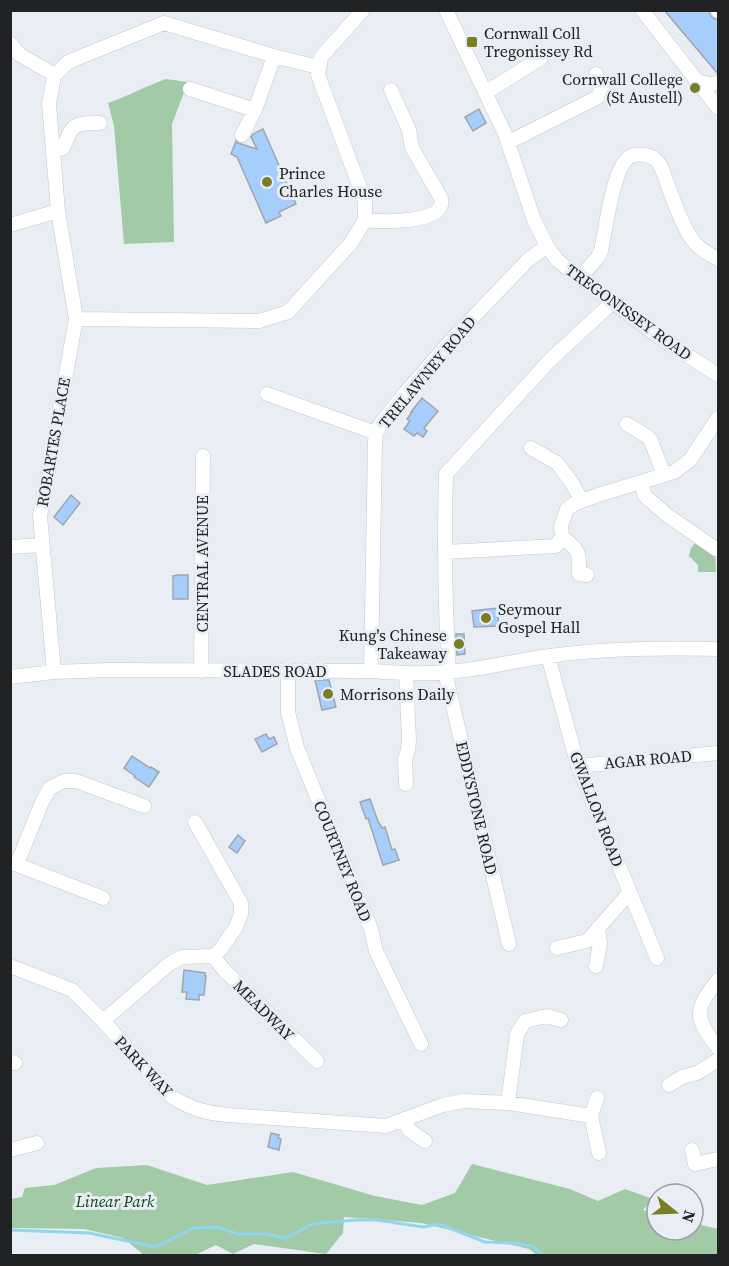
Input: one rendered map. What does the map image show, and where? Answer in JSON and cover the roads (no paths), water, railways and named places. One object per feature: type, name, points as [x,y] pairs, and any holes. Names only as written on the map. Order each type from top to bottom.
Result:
[{"type":"street","points":[[76,320],[259,321],[288,312],[351,243],[365,220],[365,201],[318,75],[321,57],[363,10]]},
{"type":"street","points":[[642,10],[718,108]]},
{"type":"street","name":"TREGONISSEY ROAD","points":[[448,11],[484,93],[509,142],[540,234],[557,260],[659,337],[718,375]]},
{"type":"street","points":[[10,43],[20,55],[54,75],[68,62],[164,22],[318,67]]},
{"type":"street","points":[[242,135],[255,110],[274,56]]},
{"type":"street","points":[[484,93],[541,58]]},
{"type":"street","points":[[509,142],[598,97],[602,89],[596,74]]},
{"type":"street","name":"ROBARTES PLACE","points":[[54,75],[49,104],[58,211],[76,320],[40,516],[54,672]]},
{"type":"street","points":[[699,82],[718,83]]},
{"type":"street","points":[[190,88],[255,110]]},
{"type":"street","points":[[365,220],[399,222],[423,217],[438,211],[441,206],[441,198],[412,148],[408,130],[391,90]]},
{"type":"street","points":[[53,152],[63,148],[74,126],[84,122],[100,123]]},
{"type":"street","points":[[580,278],[601,251],[619,170],[627,158],[638,154],[649,155],[657,160],[694,243],[718,258]]},
{"type":"street","points":[[10,225],[58,211]]},
{"type":"street","name":"TRELAWNEY ROAD","points":[[371,671],[376,433],[381,423],[406,392],[455,336],[528,260],[547,246]]},
{"type":"street","name":"EDDYSTONE ROAD","points":[[509,944],[447,672],[446,474],[550,360],[613,302]]},
{"type":"street","points":[[267,394],[376,433]]},
{"type":"street","points":[[445,552],[556,546],[562,537],[561,526],[567,508],[598,495],[674,472],[690,460],[718,418]]},
{"type":"street","points":[[627,424],[651,441],[664,475]]},
{"type":"street","points":[[531,448],[557,463],[582,501]]},
{"type":"street","name":"CENTRAL AVENUE","points":[[201,672],[203,456]]},
{"type":"street","points":[[640,483],[645,496],[667,515],[718,549]]},
{"type":"street","points":[[562,537],[573,545],[579,557],[579,574],[587,575]]},
{"type":"street","points":[[10,547],[42,546]]},
{"type":"street","name":"SLADES ROAD","points":[[10,677],[54,672],[108,670],[447,672],[586,652],[665,648],[718,649]]},
{"type":"street","name":"GWALLON ROAD","points":[[548,656],[578,766],[657,958]]},
{"type":"street","name":"COURTNEY ROAD","points":[[288,672],[288,712],[297,747],[370,929],[376,951],[421,1044]]},
{"type":"street","points":[[406,673],[409,747],[405,759],[406,784]]},
{"type":"street","name":"AGAR ROAD","points":[[578,766],[718,753]]},
{"type":"street","points":[[104,898],[14,863],[50,788],[64,781],[76,781],[144,806]]},
{"type":"street","points":[[103,1021],[170,964],[182,957],[213,956],[221,949],[236,927],[241,914],[241,903],[195,822]]},
{"type":"street","points":[[557,948],[587,941],[630,892]]},
{"type":"street","points":[[596,966],[600,943],[598,928]]},
{"type":"street","name":"MEADWAY","points":[[213,956],[224,970],[317,1061]]},
{"type":"street","name":"PARK WAY","points":[[10,966],[72,990],[172,1097],[206,1113],[386,1126],[443,1105],[464,1101],[508,1103],[591,1116]]},
{"type":"street","points":[[718,980],[705,997],[699,1013],[706,1032],[718,1048]]},
{"type":"street","points":[[508,1103],[517,1034],[525,1021],[552,1013]]},
{"type":"street","points":[[669,1085],[682,1077],[697,1073],[718,1060]]},
{"type":"street","points":[[597,1098],[591,1116],[599,1153]]},
{"type":"street","points":[[404,1119],[409,1130],[425,1141]]},
{"type":"street","points":[[10,1150],[37,1143]]},
{"type":"street","points":[[692,1150],[695,1164],[718,1159]]},
{"type":"waterway","points":[[10,1230],[89,1233],[156,1247],[194,1228],[216,1227],[238,1234],[265,1234],[286,1238],[312,1224],[377,1220],[423,1227],[439,1224],[485,1242],[532,1246],[544,1256]]},
{"type":"place","name":"Cornwall Coll Tregonissey Rd","points":[[472,42]]},
{"type":"place","name":"Cornwall College (St Austell)","points":[[695,88]]},
{"type":"place","name":"Prince Charles House","points":[[267,182]]},
{"type":"place","name":"Seymour Gospel Hall","points":[[486,618]]},
{"type":"place","name":"Kung's Chinese Takeaway","points":[[459,644]]},
{"type":"place","name":"Morrisons Daily","points":[[328,694]]},
{"type":"park label","name":"Linear Park","points":[[115,1201]]}]
